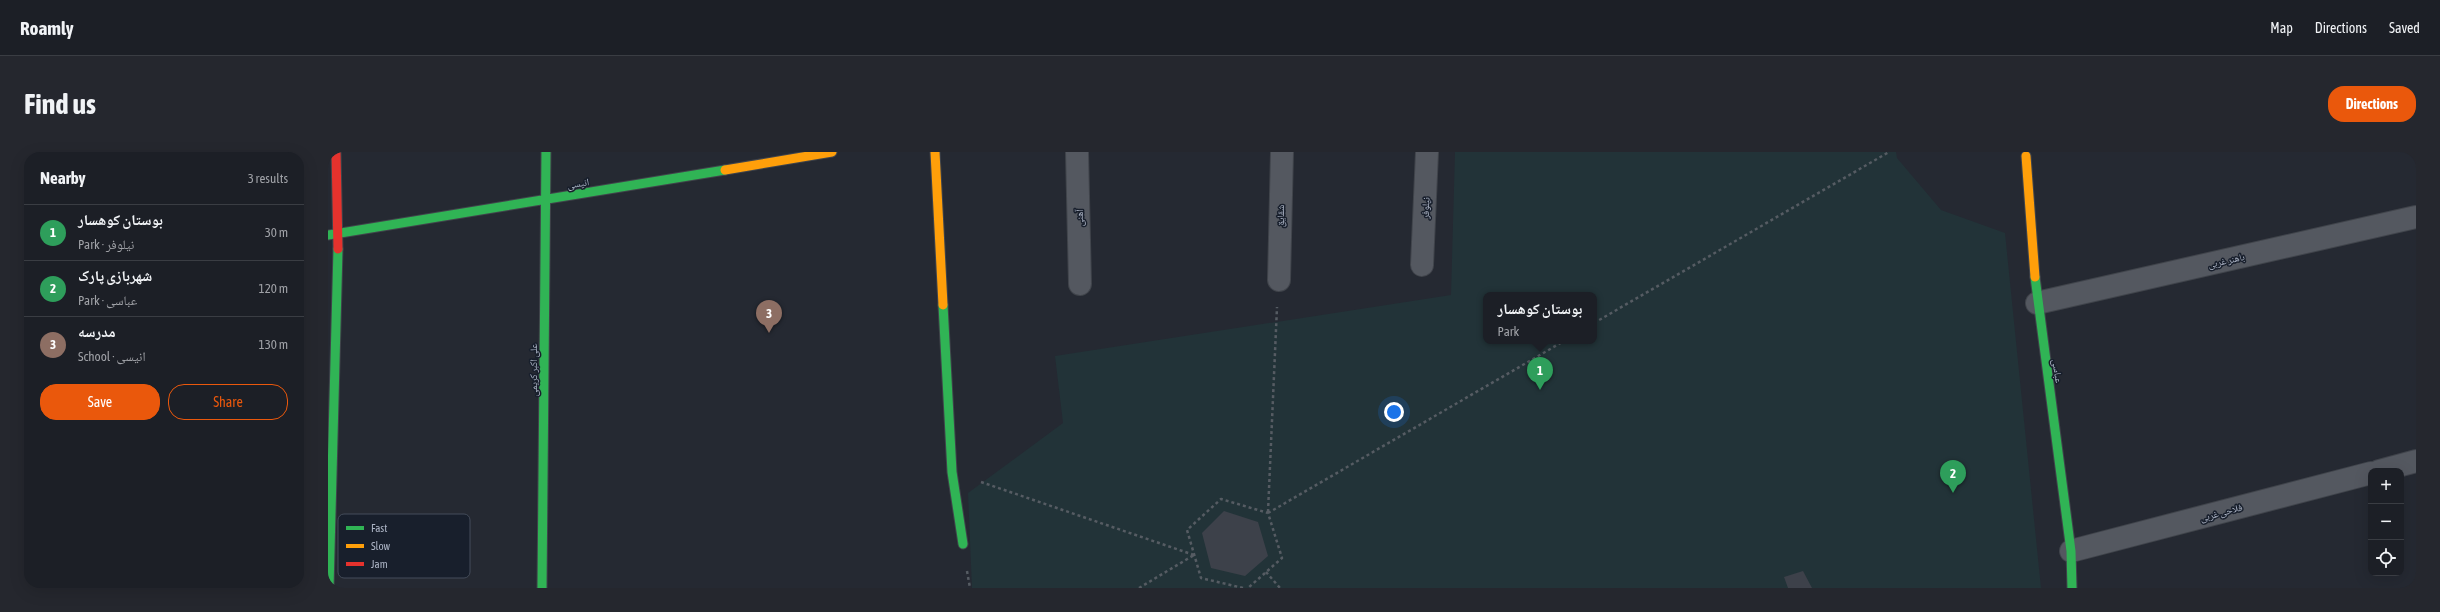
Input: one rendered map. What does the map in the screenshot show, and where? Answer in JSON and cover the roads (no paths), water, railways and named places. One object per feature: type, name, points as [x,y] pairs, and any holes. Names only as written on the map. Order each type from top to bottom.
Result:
[{"type":"street","points":[[329,588],[338,234],[336,152]]},
{"type":"street","name":"علی اکبر کریمی","points":[[542,588],[546,152]]},
{"type":"street","name":"انیسی","points":[[328,235],[828,152]]},
{"type":"street","points":[[934,152],[952,472],[963,544]]},
{"type":"street","name":"آهنی","points":[[1077,152],[1080,284]]},
{"type":"street","name":"شقایق","points":[[1279,280],[1282,152]]},
{"type":"street","name":"نیلوفر","points":[[1422,265],[1427,152]]},
{"type":"street","name":"عباسی","points":[[2026,156],[2037,304],[2071,551],[2072,588]]},
{"type":"street","name":"باهنر غربی","points":[[2037,304],[2416,217]]},
{"type":"street","points":[[2390,468],[2416,461]]},
{"type":"street","name":"فلاحی غربی","points":[[2071,551],[2368,474]]},
{"type":"place","name":"مدرسه","points":[[769,333]]},
{"type":"place","name":"بوستان کوهسار","points":[[1540,390]]},
{"type":"place","name":"شهربازی پارک","points":[[1953,493]]}]
